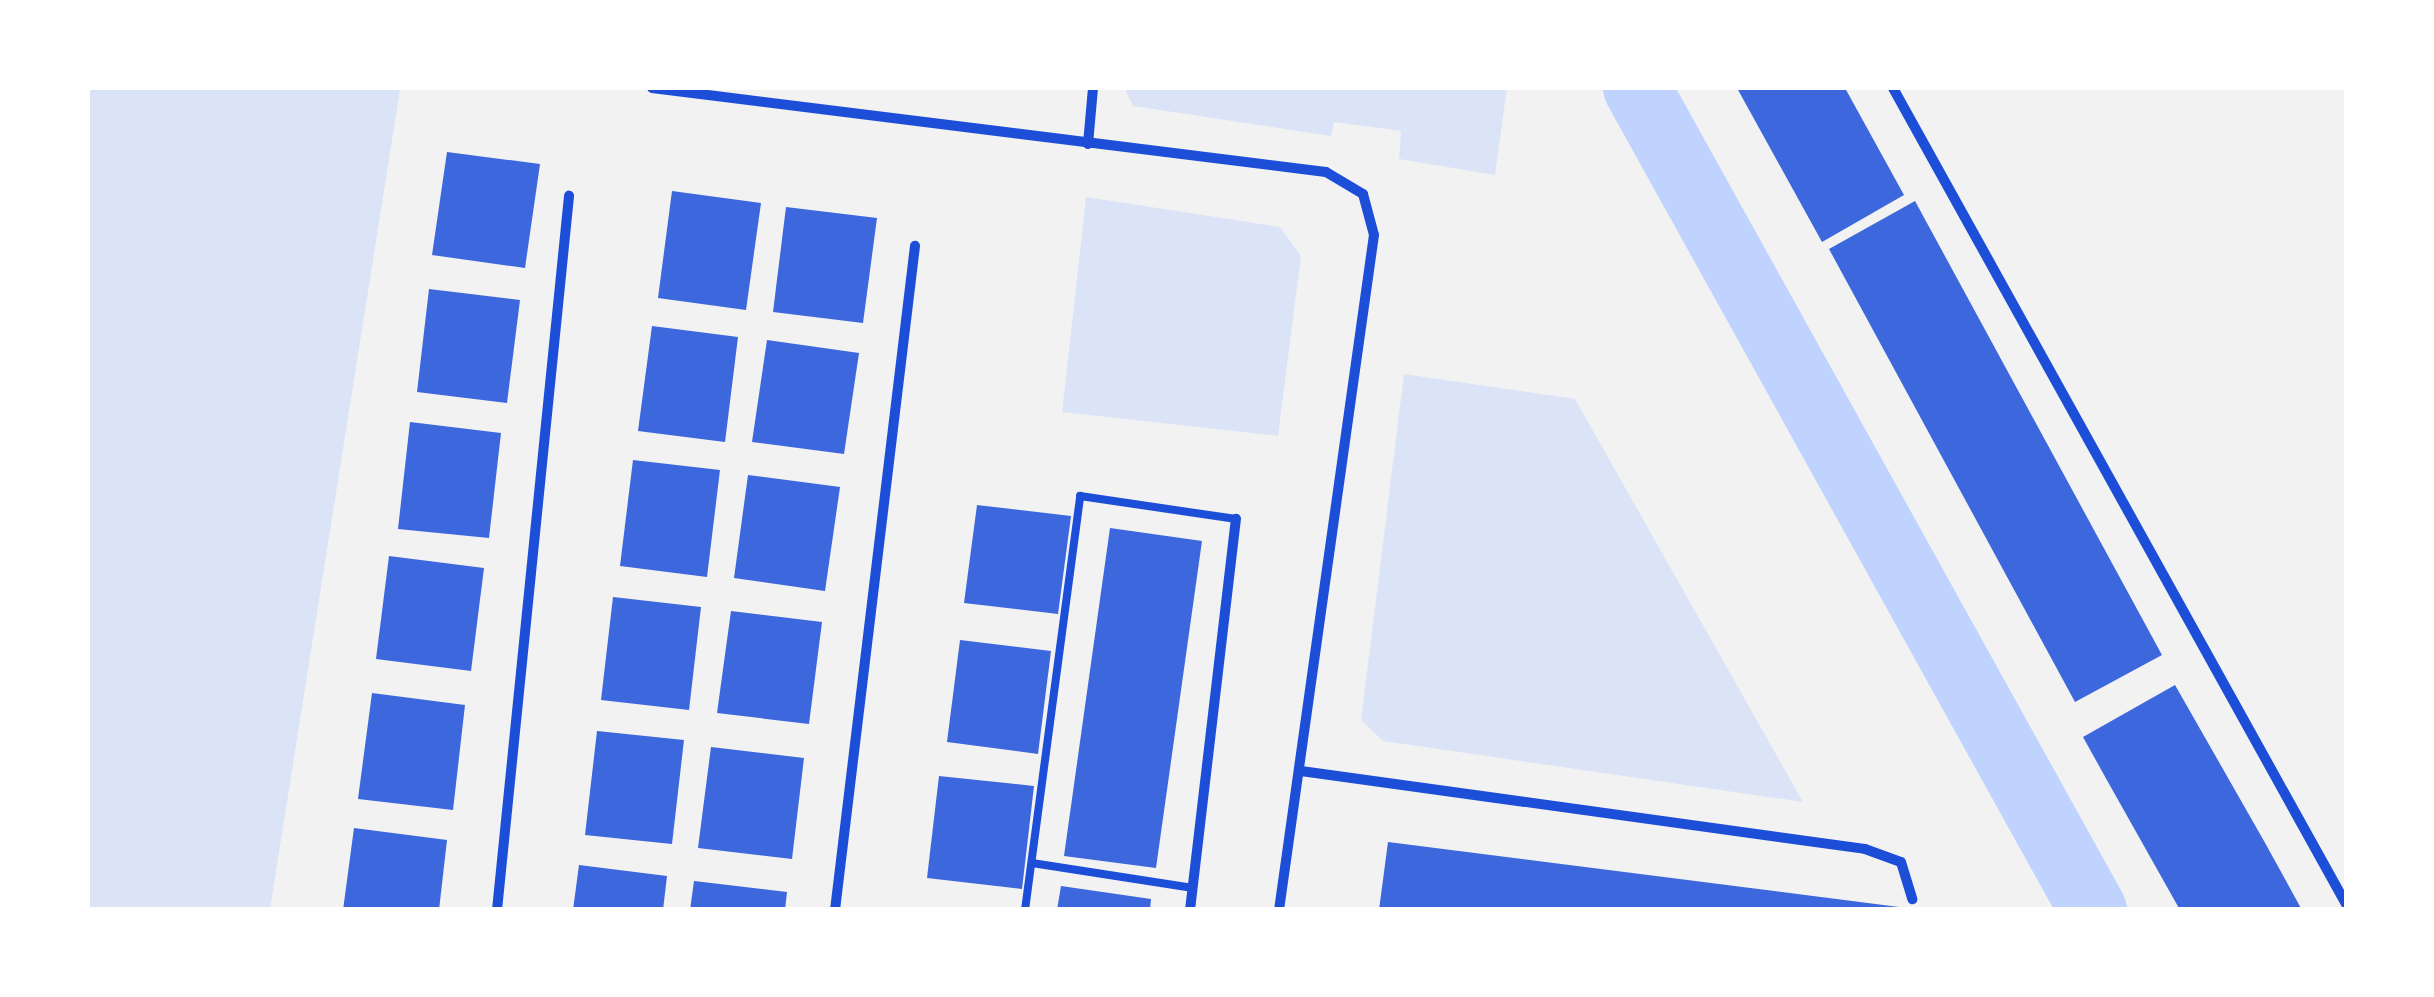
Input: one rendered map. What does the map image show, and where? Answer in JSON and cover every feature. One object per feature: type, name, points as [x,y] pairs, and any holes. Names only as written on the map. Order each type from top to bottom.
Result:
[{"type":"street","points":[[652,88],[1326,172],[1362,194],[1374,235],[1279,910]]},
{"type":"street","points":[[1088,144],[1093,88]]},
{"type":"street","points":[[1893,88],[2346,904]]},
{"type":"street","points":[[497,910],[569,196]]},
{"type":"street","points":[[836,910],[915,246]]},
{"type":"street","points":[[1190,910],[1236,520]]},
{"type":"street","points":[[1301,771],[1865,849],[1902,862],[1912,904]]},
{"type":"lane","points":[[1025,910],[1080,496],[1236,520]]},
{"type":"lane","points":[[1032,863],[1193,888]]},
{"type":"shaded area","points":[[88,88],[400,90],[270,909],[88,909]]},
{"type":"shaded area","points":[[1124,88],[1507,88],[1495,175],[1399,159],[1401,131],[1334,122],[1331,136],[1133,106]]},
{"type":"shaded area","points":[[1086,197],[1280,227],[1301,256],[1278,436],[1062,412]]},
{"type":"shaded area","points":[[1404,374],[1575,399],[1803,802],[1383,741],[1361,720]]},
{"type":"building","points":[[1737,88],[1845,88],[1904,195],[1822,242]]},
{"type":"building","points":[[447,152],[540,164],[525,268],[432,255]]},
{"type":"building","points":[[672,191],[761,203],[746,310],[658,298]]},
{"type":"building","points":[[1915,201],[2162,655],[2075,702],[1829,249]]},
{"type":"building","points":[[786,207],[877,218],[863,323],[773,312]]},
{"type":"building","points":[[429,289],[520,300],[507,403],[417,392]]},
{"type":"building","points":[[652,326],[738,337],[725,442],[638,431]]},
{"type":"building","points":[[767,340],[859,353],[844,454],[752,442]]},
{"type":"building","points":[[410,422],[501,433],[489,538],[398,529]]},
{"type":"building","points":[[633,460],[720,470],[707,577],[620,566]]},
{"type":"building","points":[[748,475],[840,487],[825,591],[734,578]]},
{"type":"building","points":[[977,505],[1071,516],[1058,614],[964,603]]},
{"type":"building","points":[[1110,528],[1202,541],[1156,868],[1064,856]]},
{"type":"building","points":[[389,556],[484,568],[471,671],[376,659]]},
{"type":"building","points":[[613,597],[701,607],[689,710],[601,700]]},
{"type":"building","points":[[731,611],[822,622],[809,724],[717,713]]},
{"type":"building","points":[[960,640],[1051,651],[1038,754],[947,742]]},
{"type":"building","points":[[2175,685],[2302,910],[2180,910],[2083,737]]},
{"type":"building","points":[[372,693],[465,705],[453,810],[358,799]]},
{"type":"building","points":[[597,731],[684,740],[672,844],[585,835]]},
{"type":"building","points":[[711,747],[804,758],[792,859],[698,848]]},
{"type":"building","points":[[939,776],[1034,786],[1022,889],[927,878]]},
{"type":"building","points":[[354,828],[447,840],[439,910],[343,910]]},
{"type":"building","points":[[1388,842],[1899,907],[1899,910],[1379,910]]},
{"type":"building","points":[[579,865],[667,876],[663,910],[573,910]]},
{"type":"building","points":[[694,881],[787,892],[785,910],[690,910]]},
{"type":"building","points":[[1061,886],[1151,899],[1150,910],[1057,910]]},
{"type":"waterway","points":[[1637,88],[2093,910]]}]
